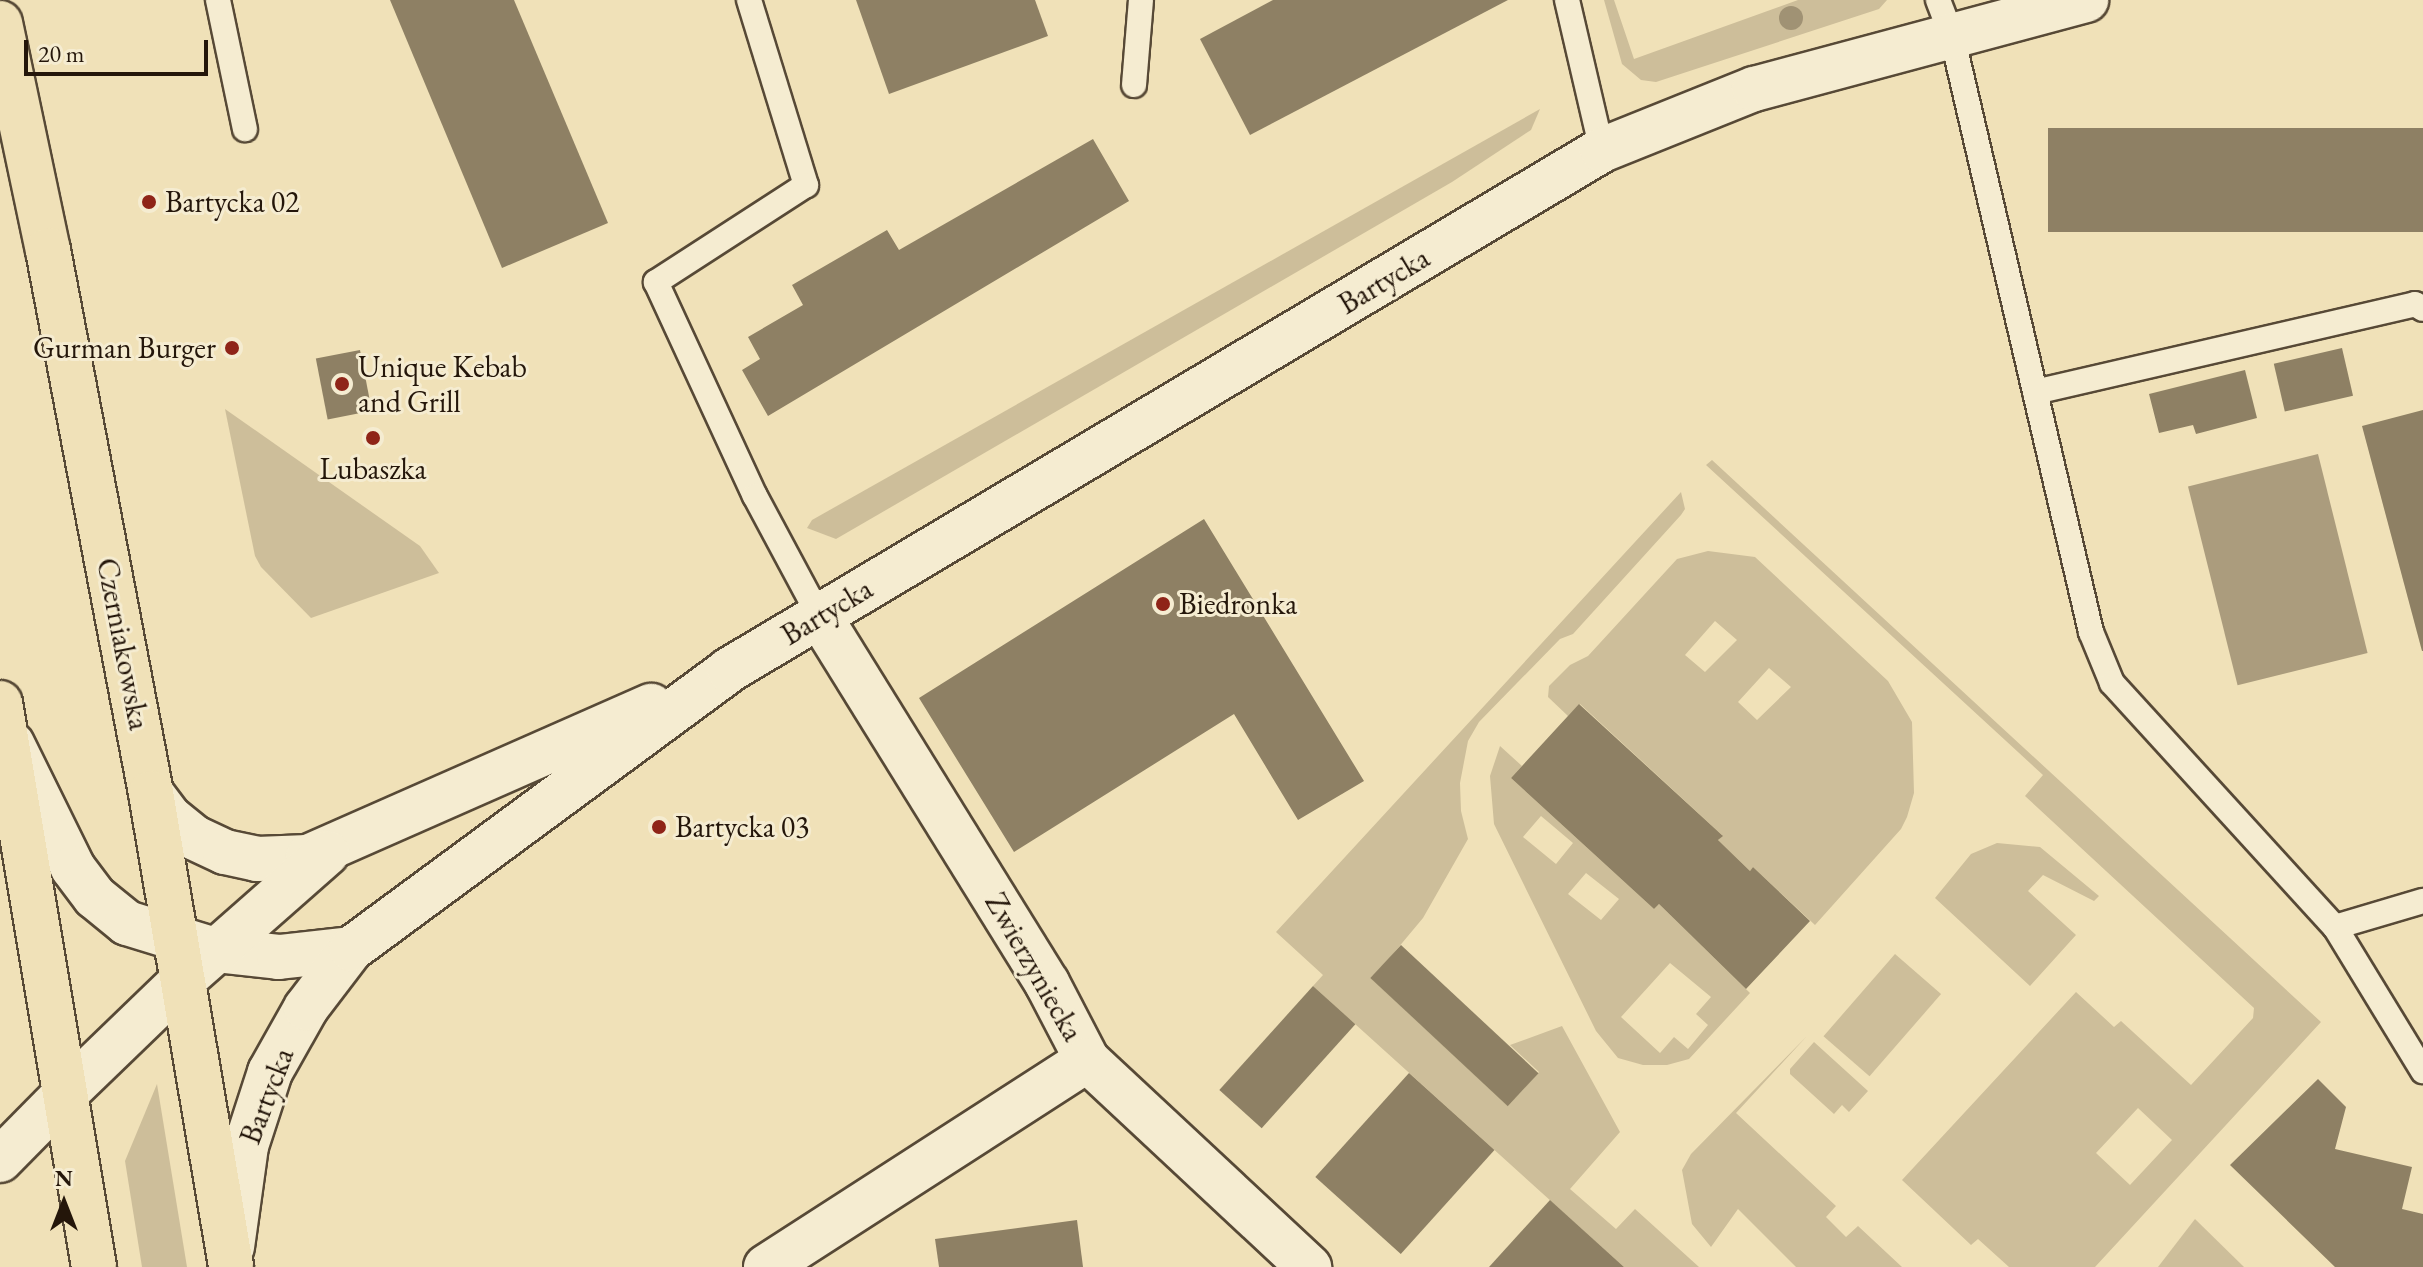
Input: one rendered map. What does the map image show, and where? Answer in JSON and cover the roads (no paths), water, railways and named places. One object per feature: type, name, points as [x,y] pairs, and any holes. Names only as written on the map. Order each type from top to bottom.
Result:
[{"type":"main road","name":"Czerniakowska","points":[[0,23],[48,250],[151,793],[191,957],[231,1264]]},
{"type":"main road","points":[[3,718],[94,1267]]},
{"type":"street","name":"Bartycka","points":[[0,1160],[191,957],[329,851],[729,670],[1602,150],[1945,18],[2086,0]]},
{"type":"street","name":"Zwierzyniecka","points":[[820,617],[1047,983],[1087,1060],[1309,1267]]},
{"type":"street","name":"Bartycka","points":[[231,1264],[246,1146],[270,1072],[306,1008],[351,949],[729,670]]},
{"type":"street","points":[[3,718],[73,868],[95,897],[127,923],[191,957],[279,957],[351,949]]},
{"type":"street","name":"Bartycka","points":[[151,793],[169,817],[195,838],[225,852],[282,860],[329,851]]},
{"type":"street","points":[[766,1267],[1087,1060]]},
{"type":"lane","points":[[218,0],[245,129]]},
{"type":"lane","points":[[749,0],[806,185],[656,282],[755,496],[820,617]]},
{"type":"lane","points":[[1134,85],[1141,0]]},
{"type":"lane","points":[[1567,0],[1602,150]]},
{"type":"lane","points":[[1945,18],[2091,632],[2112,683],[2335,927],[2423,1071]]},
{"type":"lane","points":[[2035,392],[2415,304],[2423,309]]},
{"type":"lane","points":[[2335,927],[2423,901]]},
{"type":"place","name":"Bartycka 02","points":[[149,202]]},
{"type":"place","name":"Gurman Burger","points":[[232,348]]},
{"type":"place","name":"Unique Kebab and Grill","points":[[342,384]]},
{"type":"place","name":"Lubaszka","points":[[373,438]]},
{"type":"place","name":"Biedronka","points":[[1163,604]]},
{"type":"place","name":"Bartycka 03","points":[[659,827]]}]
